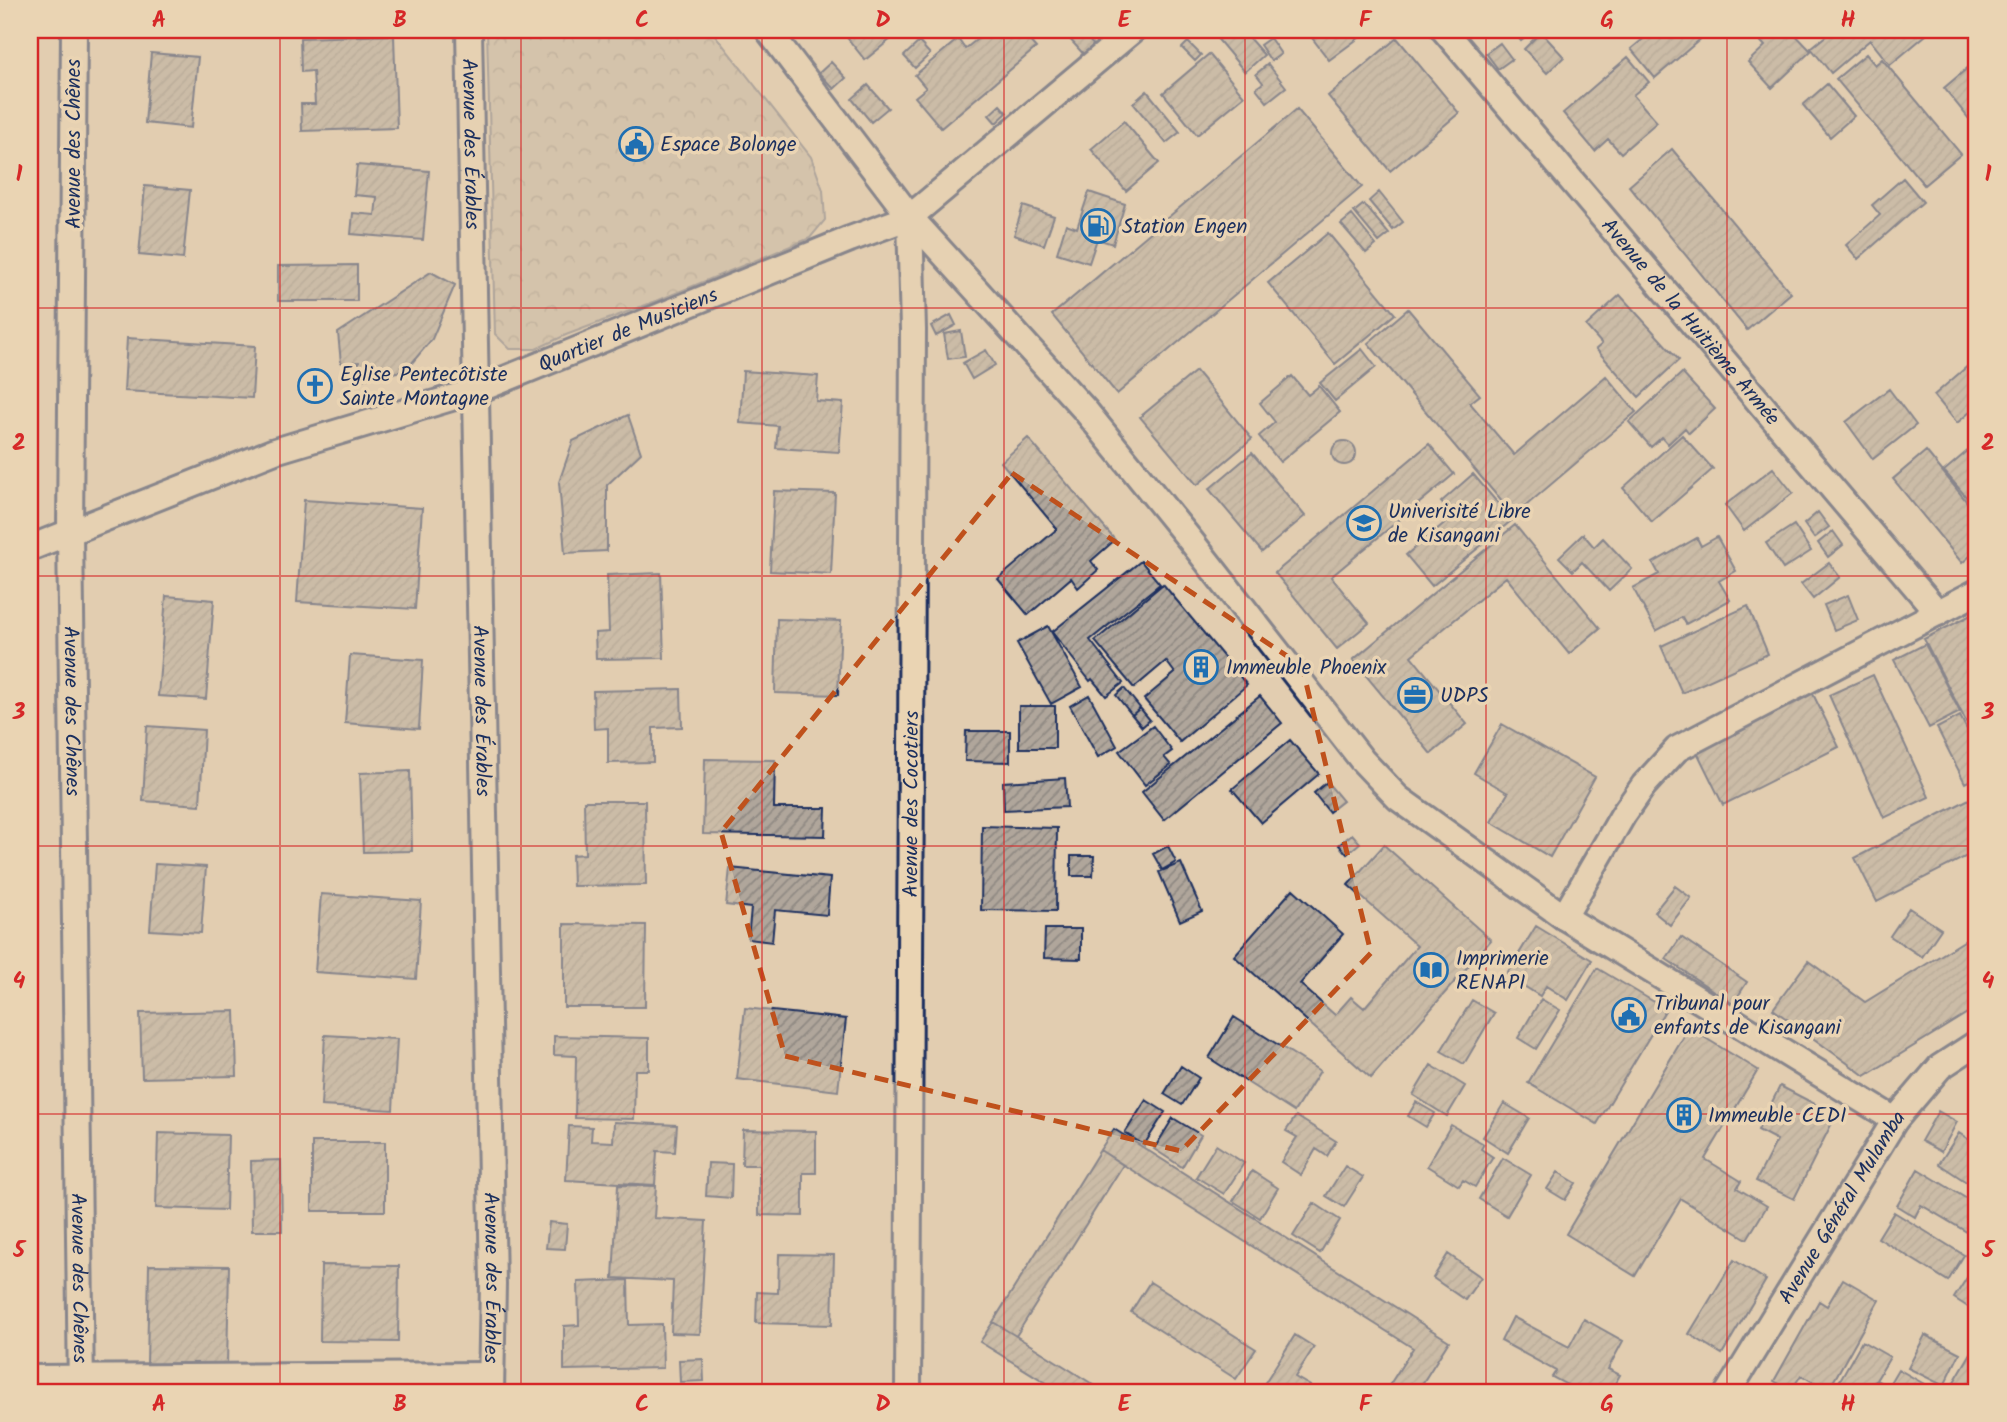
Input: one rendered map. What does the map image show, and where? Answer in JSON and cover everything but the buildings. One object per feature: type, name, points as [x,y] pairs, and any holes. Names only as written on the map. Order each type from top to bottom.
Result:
[{"type":"street","name":"Avenue des Chênes","points":[[74,30],[70,532],[80,1385]]},
{"type":"street","name":"Avenue des Érables","points":[[470,30],[493,1284],[491,1384]]},
{"type":"street","points":[[768,30],[910,218],[1085,410],[1362,760],[1398,798],[1564,917],[1895,1120]]},
{"type":"street","name":"Quartier de Musiciens","points":[[30,548],[275,451],[478,390],[850,239],[910,218],[1133,30]]},
{"type":"street","name":"Avenue de la Huitième Armée","points":[[1444,30],[1938,613]]},
{"type":"street","name":"Avenue des Cocotiers","points":[[908,1392],[913,330],[910,218]]},
{"type":"street","points":[[1564,917],[1623,815],[1644,785],[1677,749],[1977,592]]},
{"type":"street","name":"Avenue Général Mulamba","points":[[1728,1392],[1895,1120],[1940,1067],[1977,1043]]},
{"type":"street","points":[[30,1378],[80,1385],[491,1384]]},
{"type":"highlighted area","points":[[1012,473],[1302,666],[1371,953],[1181,1151],[785,1056],[721,832]]},
{"type":"green space","points":[[487,30],[711,30],[811,157],[823,190],[825,220],[810,238],[659,300],[536,349],[510,349],[495,334]]},
{"type":"place","name":"Espace Bolonge","points":[[636,144]]},
{"type":"place","name":"Station Engen","points":[[1098,226]]},
{"type":"place","name":"Eglise Pentecôtiste Sainte Montagne","points":[[315,386]]},
{"type":"place","name":"Univerisité Libre de Kisangani","points":[[1364,523]]},
{"type":"place","name":"Immeuble Phoenix","points":[[1201,667]]},
{"type":"place","name":"UDPS","points":[[1415,695]]},
{"type":"place","name":"Imprimerie RENAPI","points":[[1431,970]]},
{"type":"place","name":"Tribunal pour enfants de Kisangani","points":[[1629,1015]]},
{"type":"place","name":"Immeuble CEDI","points":[[1684,1115]]}]
